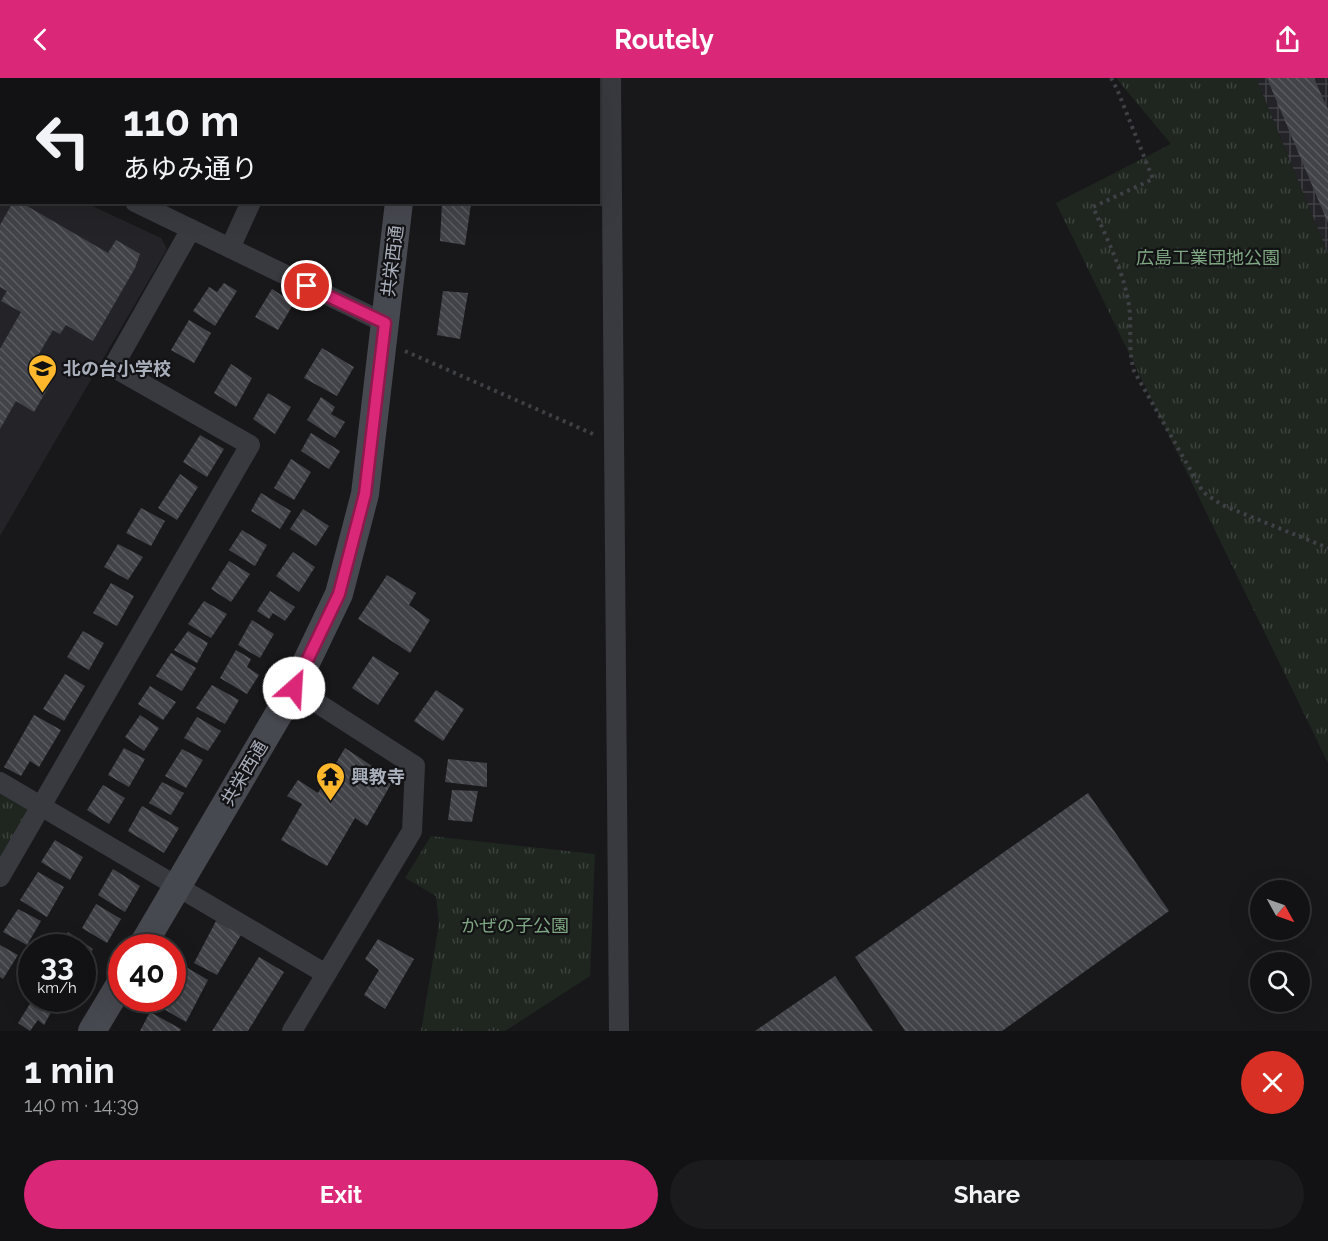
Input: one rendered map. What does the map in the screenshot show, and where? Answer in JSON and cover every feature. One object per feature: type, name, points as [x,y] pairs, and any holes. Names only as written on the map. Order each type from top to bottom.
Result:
[{"type":"street","points":[[611,78],[619,1031]]},
{"type":"street","points":[[139,204],[230,248],[384,332]]},
{"type":"street","points":[[230,248],[250,204]]},
{"type":"street","name":"共栄西通","points":[[149,934],[294,688],[339,594],[362,505],[399,204]]},
{"type":"street","points":[[0,877],[250,446],[112,367],[191,229]]},
{"type":"street","points":[[292,1031],[412,831],[415,766],[294,688]]},
{"type":"street","points":[[0,782],[326,974]]},
{"type":"street","points":[[92,1031],[108,1004]]},
{"type":"path","points":[[1111,78],[1153,178],[1093,207],[1122,275],[1129,302],[1130,358],[1134,371],[1203,492],[1222,505],[1328,548]]},
{"type":"path","points":[[384,332],[614,443]]},
{"type":"shaded area","points":[[1256,78],[1328,78],[1328,254]]},
{"type":"shaded area","name":"北の台小学校","points":[[0,204],[88,204],[161,238],[167,249],[0,536]]},
{"type":"green space","name":"広島工業団地公園","points":[[1116,78],[1256,78],[1328,254],[1328,763],[1056,203],[1171,144]]},
{"type":"green space","points":[[0,782],[41,807],[0,877]]},
{"type":"green space","name":"かぜの子公園","points":[[431,836],[595,854],[590,976],[505,1031],[421,1031],[439,924],[436,896],[405,878]]},
{"type":"building","points":[[1267,78],[1314,78],[1328,110],[1328,223]]},
{"type":"building","points":[[12,204],[23,204],[108,253],[116,240],[140,254],[135,268],[93,341],[66,325],[60,334],[53,330],[30,369],[52,381],[34,412],[16,401],[0,429],[0,349],[21,312],[1,301],[7,291],[0,287],[0,225]]},
{"type":"building","points":[[442,204],[471,204],[465,245],[440,241]]},
{"type":"building","points":[[224,283],[237,291],[215,326],[193,311],[209,287],[217,292]]},
{"type":"building","points":[[272,289],[294,303],[278,330],[255,317]]},
{"type":"building","points":[[443,291],[468,293],[460,339],[437,335]]},
{"type":"building","points":[[189,320],[211,333],[194,363],[171,350]]},
{"type":"building","points":[[322,348],[354,367],[337,396],[304,378]]},
{"type":"building","points":[[231,364],[252,378],[236,407],[214,393]]},
{"type":"building","points":[[268,393],[291,407],[275,434],[253,419]]},
{"type":"building","points":[[321,397],[335,407],[331,414],[345,422],[335,438],[307,420]]},
{"type":"building","points":[[311,433],[340,451],[329,469],[301,451]]},
{"type":"building","points":[[200,435],[224,449],[207,477],[183,462]]},
{"type":"building","points":[[291,459],[311,472],[294,500],[274,488]]},
{"type":"building","points":[[180,474],[198,487],[177,520],[158,508]]},
{"type":"building","points":[[261,493],[291,511],[280,529],[251,511]]},
{"type":"building","points":[[141,508],[165,521],[151,546],[126,533]]},
{"type":"building","points":[[303,509],[329,526],[316,546],[290,529]]},
{"type":"building","points":[[242,530],[267,545],[255,566],[229,550]]},
{"type":"building","points":[[118,544],[143,557],[128,580],[104,567]]},
{"type":"building","points":[[293,552],[315,567],[299,592],[276,576]]},
{"type":"building","points":[[229,561],[250,574],[231,602],[211,589]]},
{"type":"building","points":[[387,575],[416,593],[409,605],[430,620],[410,653],[358,619]]},
{"type":"building","points":[[111,583],[134,596],[117,626],[93,613]]},
{"type":"building","points":[[270,591],[295,607],[285,621],[273,613],[269,619],[257,611]]},
{"type":"building","points":[[204,601],[227,614],[211,638],[188,624]]},
{"type":"building","points":[[252,620],[274,634],[260,658],[238,645]]},
{"type":"building","points":[[83,631],[104,643],[89,670],[67,657]]},
{"type":"building","points":[[188,631],[208,643],[197,663],[174,650]]},
{"type":"building","points":[[236,650],[251,659],[247,667],[259,675],[247,694],[220,678]]},
{"type":"building","points":[[171,653],[196,668],[182,691],[156,676]]},
{"type":"building","points":[[373,656],[399,673],[378,705],[352,688]]},
{"type":"building","points":[[65,674],[85,686],[64,721],[43,709]]},
{"type":"building","points":[[212,685],[239,700],[225,724],[196,708]]},
{"type":"building","points":[[150,686],[176,702],[163,720],[138,704]]},
{"type":"building","points":[[436,690],[464,709],[443,741],[414,721]]},
{"type":"building","points":[[34,715],[61,730],[39,767],[30,761],[21,776],[4,767]]},
{"type":"building","points":[[140,715],[159,728],[144,751],[125,737]]},
{"type":"building","points":[[197,717],[221,731],[208,751],[184,738]]},
{"type":"building","points":[[124,748],[145,759],[129,787],[108,775]]},
{"type":"building","points":[[345,748],[372,766],[368,772],[391,784],[367,826],[355,818],[327,866],[281,840],[302,804],[287,796],[298,780],[318,793]]},
{"type":"building","points":[[182,749],[203,760],[186,788],[165,776]]},
{"type":"building","points":[[448,759],[487,763],[487,787],[445,782]]},
{"type":"building","points":[[162,782],[184,793],[171,815],[149,803]]},
{"type":"building","points":[[103,785],[125,798],[109,824],[87,810]]},
{"type":"building","points":[[452,790],[478,791],[472,822],[448,820]]},
{"type":"building","points":[[1088,793],[1169,911],[1002,1031],[905,1031],[855,957]]},
{"type":"building","points":[[142,806],[179,828],[164,853],[128,831]]},
{"type":"building","points":[[55,840],[83,857],[70,880],[41,862]]},
{"type":"building","points":[[113,869],[140,886],[125,912],[98,895]]},
{"type":"building","points":[[38,872],[64,887],[47,917],[20,900]]},
{"type":"building","points":[[96,904],[121,919],[112,934],[108,934],[107,943],[96,936],[96,934],[82,928]]},
{"type":"building","points":[[18,909],[41,921],[33,934],[18,934],[18,940],[3,932]]},
{"type":"building","points":[[216,921],[241,935],[217,975],[194,963]]},
{"type":"building","points":[[378,939],[414,959],[385,1009],[364,995],[379,970],[365,959]]},
{"type":"building","points":[[0,945],[18,955],[3,979],[0,977]]},
{"type":"building","points":[[259,957],[284,972],[248,1031],[212,1031]]},
{"type":"building","points":[[186,967],[208,980],[186,1022],[169,1012],[186,1012]]},
{"type":"building","points":[[835,976],[873,1031],[755,1031]]},
{"type":"building","points":[[25,1012],[51,1012],[44,1025],[38,1020],[30,1031],[18,1023]]},
{"type":"building","points":[[150,1012],[181,1029],[180,1031],[140,1031]]},
{"type":"place","name":"北の台小学校","points":[[42,394]]},
{"type":"place","name":"興教寺","points":[[330,802]]},
{"type":"route","points":[[294,688],[339,594],[365,494],[385,323],[307,286]]}]
